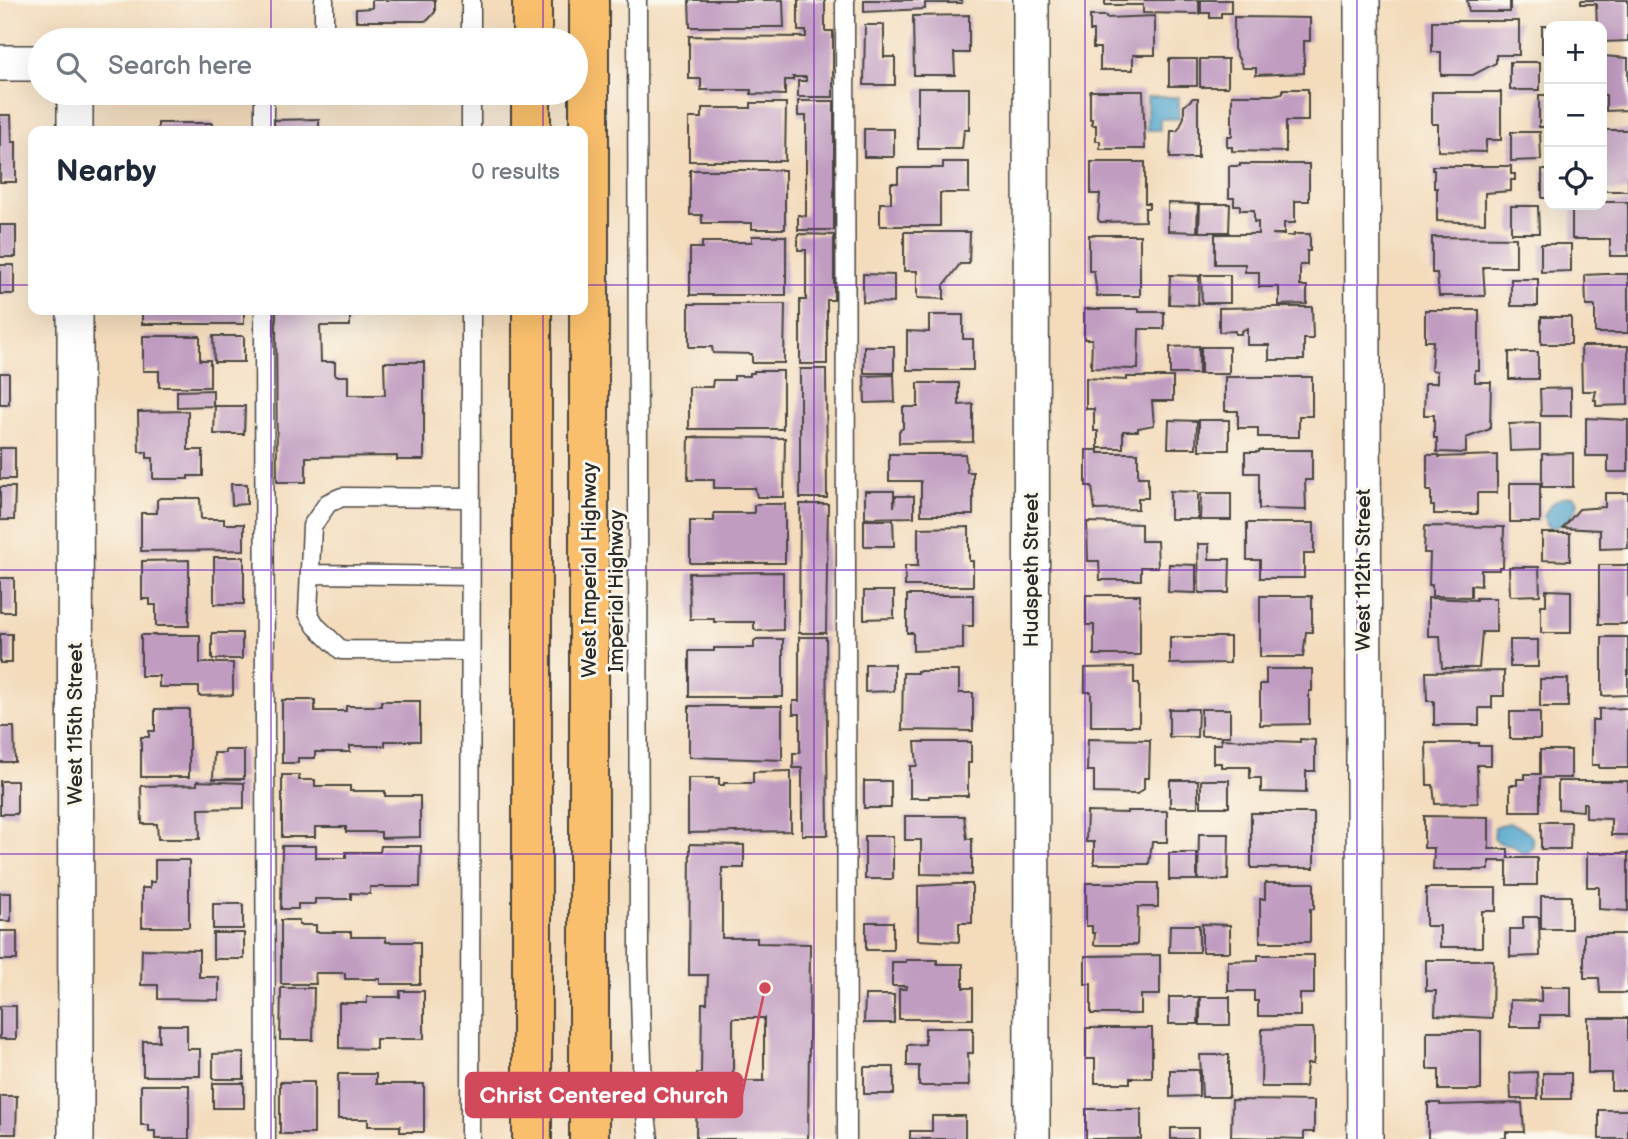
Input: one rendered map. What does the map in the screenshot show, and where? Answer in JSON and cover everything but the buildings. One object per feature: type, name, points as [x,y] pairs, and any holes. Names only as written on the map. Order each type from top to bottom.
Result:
[{"type":"main road","points":[[531,28],[532,0]]},
{"type":"main road","name":"West Imperial Highway","points":[[587,28],[590,0]]},
{"type":"main road","points":[[531,105],[531,126]]},
{"type":"main road","name":"West Imperial Highway","points":[[583,105],[583,126]]},
{"type":"main road","points":[[531,315],[532,1139]]},
{"type":"main road","name":"West Imperial Highway","points":[[584,315],[589,1139]]},
{"type":"street","name":"Hudspeth Street","points":[[1031,0],[1032,1139]]},
{"type":"street","name":"West 112th Street","points":[[1362,0],[1364,1139]]},
{"type":"street","points":[[0,63],[28,63]]},
{"type":"street","points":[[75,105],[75,126]]},
{"type":"street","name":"West 115th Street","points":[[75,315],[76,1139]]},
{"type":"lane","points":[[324,0],[324,28]]},
{"type":"lane","points":[[471,0],[471,28]]},
{"type":"lane","name":"Imperial Highway","points":[[637,0],[639,964],[643,1092],[649,1139]]},
{"type":"lane","points":[[845,0],[846,1139]]},
{"type":"lane","points":[[264,105],[264,126]]},
{"type":"lane","points":[[471,105],[471,126]]},
{"type":"lane","points":[[264,315],[266,1139]]},
{"type":"lane","points":[[470,1139],[471,315]]},
{"type":"lane","points":[[470,498],[342,497],[327,503],[312,526],[309,613],[316,626],[341,650],[470,651]]},
{"type":"lane","points":[[310,574],[470,576]]},
{"type":"water","points":[[1147,97],[1179,97],[1179,119],[1160,119],[1160,130],[1147,130]]},
{"type":"water","points":[[1573,496],[1578,501],[1569,519],[1556,527],[1546,525],[1544,516],[1552,504],[1563,497]]},
{"type":"water","points":[[1509,823],[1525,830],[1532,838],[1532,848],[1528,853],[1522,853],[1513,845],[1500,843],[1494,838],[1495,827]]},
{"type":"place","name":"Christ Centered Church","points":[[765,988]]}]
